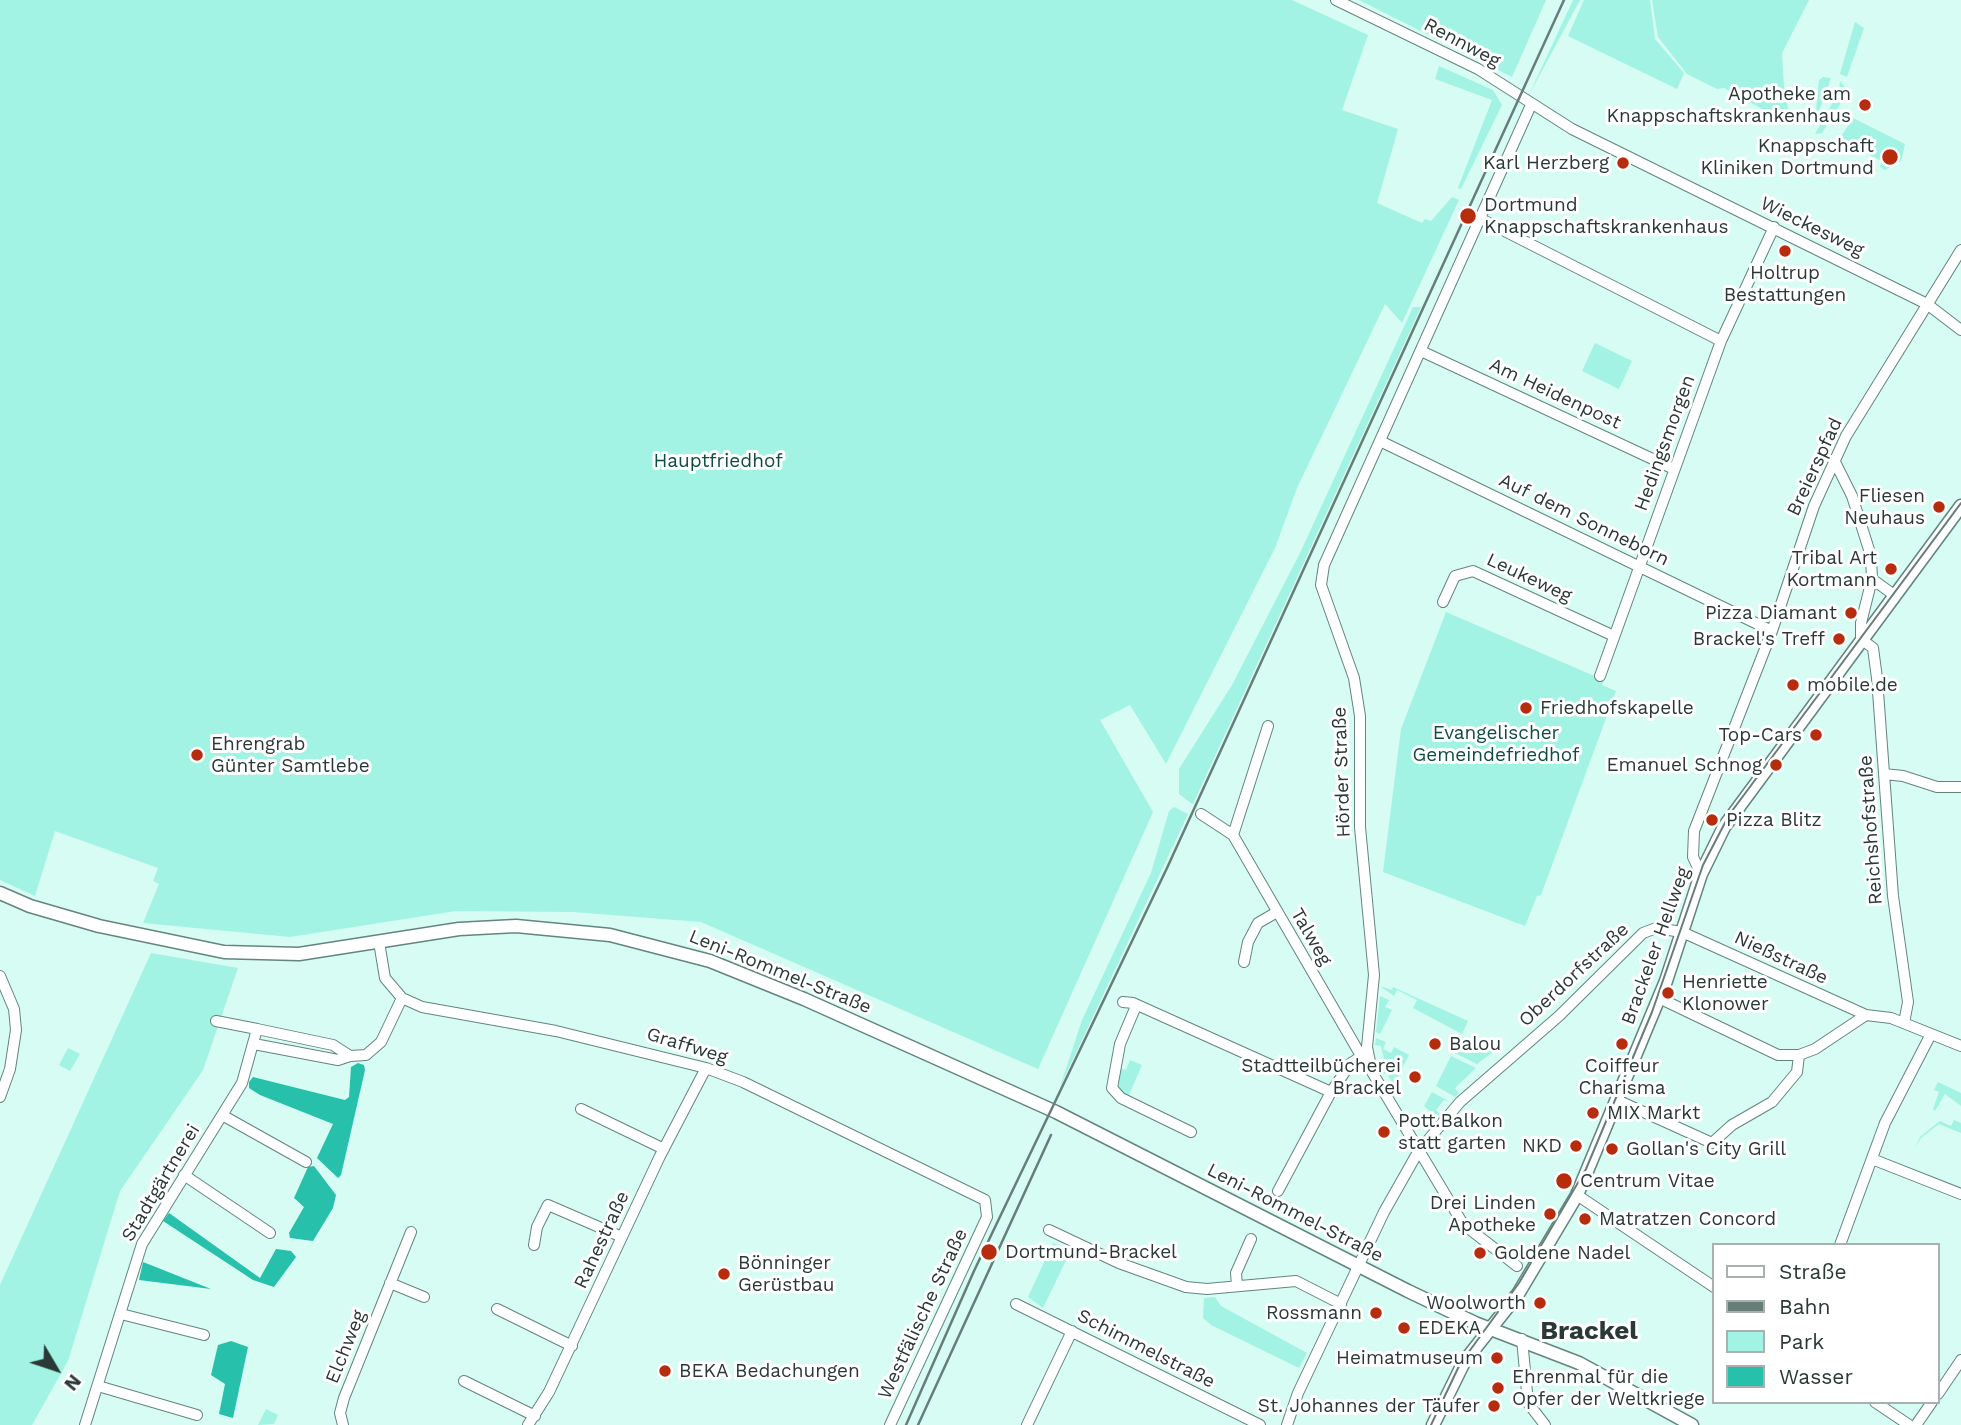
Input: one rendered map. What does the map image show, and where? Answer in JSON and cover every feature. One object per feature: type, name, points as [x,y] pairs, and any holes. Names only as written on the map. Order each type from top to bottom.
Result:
[{"type":"main road","name":"Brackeler Hellweg","points":[[1433,1425],[1464,1362],[1518,1294],[1577,1195],[1659,998],[1701,874],[1732,812],[1961,506]]},
{"type":"main road","name":"Leni-Rommel-Straße","points":[[0,893],[40,909],[99,926],[224,951],[299,954],[478,927],[569,929],[622,938],[710,961],[816,1004],[1056,1112],[1359,1267],[1490,1328],[1580,1363],[1692,1425]]},
{"type":"street","name":"Rennweg","points":[[1336,0],[1478,69],[1531,106]]},
{"type":"street","name":"Hörder Straße","points":[[1517,1266],[1463,1224],[1418,1152],[1364,1054],[1374,975],[1360,827],[1360,716],[1354,678],[1323,594],[1321,576],[1531,106]]},
{"type":"street","name":"Wieckesweg","points":[[1531,106],[1572,130],[1927,304],[1961,330]]},
{"type":"street","points":[[1481,219],[1721,341]]},
{"type":"street","name":"Hedingsmorgen","points":[[1600,676],[1721,341],[1774,227]]},
{"type":"street","name":"Breierspfad","points":[[1701,874],[1693,857],[1694,831],[1772,631],[1800,545],[1834,460],[1961,250]]},
{"type":"street","name":"Am Heidenpost","points":[[1421,351],[1674,469]]},
{"type":"street","name":"Auf dem Sonneborn","points":[[1380,441],[1772,631]]},
{"type":"street","points":[[1834,460],[1852,496],[1866,537],[1872,579],[1861,622],[1861,639]]},
{"type":"street","name":"Leukeweg","points":[[1443,601],[1455,576],[1473,571],[1614,636]]},
{"type":"street","points":[[1872,579],[1894,595]]},
{"type":"street","name":"Reichshofstraße","points":[[1861,639],[1873,649],[1893,896],[1908,1002],[1904,1023]]},
{"type":"street","points":[[1233,835],[1268,726]]},
{"type":"street","points":[[1884,774],[1903,776],[1926,785],[1961,788]]},
{"type":"street","name":"Talweg","points":[[1201,814],[1233,835],[1364,1054]]},
{"type":"street","points":[[1244,962],[1248,942],[1258,923],[1277,912]]},
{"type":"street","name":"Oberdorfstraße","points":[[1287,1425],[1298,1393],[1396,1187],[1418,1152],[1460,1102],[1559,1016],[1643,933],[1656,928],[1682,932]]},
{"type":"street","name":"Nießstraße","points":[[1682,932],[1866,1015],[1904,1023],[1961,1046]]},
{"type":"street","points":[[254,1044],[338,1060],[366,1055],[378,1048],[402,998],[385,978],[379,942]]},
{"type":"street","points":[[0,976],[14,1009],[16,1030],[10,1069],[0,1097]]},
{"type":"street","name":"Graffweg","points":[[402,998],[422,1007],[547,1029],[706,1068],[743,1082],[981,1197],[988,1205],[987,1217]]},
{"type":"street","points":[[1659,998],[1778,1055],[1799,1055],[1815,1049],[1866,1015]]},
{"type":"street","points":[[1122,1002],[1126,1000],[1331,1092]]},
{"type":"street","points":[[1136,1006],[1119,1044],[1112,1088],[1121,1098],[1191,1132]]},
{"type":"street","points":[[216,1021],[333,1045],[350,1056]]},
{"type":"street","name":"Stadtgärtnerei","points":[[85,1425],[142,1244],[242,1083],[257,1029]]},
{"type":"street","points":[[1841,1243],[1895,1104],[1931,1034]]},
{"type":"street","points":[[1278,1191],[1331,1092],[1364,1054]]},
{"type":"street","points":[[1617,1100],[1712,1143],[1732,1125],[1772,1102],[1797,1072],[1799,1055]]},
{"type":"street","name":"Rahestraße","points":[[528,1425],[572,1346],[664,1149],[706,1068]]},
{"type":"street","points":[[581,1109],[664,1149]]},
{"type":"street","points":[[222,1115],[306,1162]]},
{"type":"street","points":[[1872,1159],[1961,1194]]},
{"type":"street","points":[[184,1175],[270,1233]]},
{"type":"street","points":[[1577,1195],[1713,1286]]},
{"type":"street","points":[[534,1245],[537,1227],[548,1205],[622,1237]]},
{"type":"street","name":"Westfälische Straße","points":[[890,1425],[987,1217]]},
{"type":"street","points":[[1049,1230],[1119,1263],[1177,1284],[1207,1289],[1296,1281],[1341,1304]]},
{"type":"street","name":"Elchweg","points":[[343,1425],[340,1413],[344,1398],[411,1232]]},
{"type":"street","points":[[1237,1285],[1236,1273],[1251,1239]]},
{"type":"street","points":[[390,1283],[424,1297]]},
{"type":"street","name":"Schimmelstraße","points":[[1016,1304],[1260,1425]]},
{"type":"street","points":[[497,1309],[572,1346]]},
{"type":"street","points":[[121,1314],[204,1335]]},
{"type":"street","points":[[1030,1424],[1072,1331]]},
{"type":"street","points":[[1522,1339],[1528,1403],[1545,1425]]},
{"type":"street","points":[[1940,1391],[1961,1360]]},
{"type":"street","points":[[464,1381],[535,1416]]},
{"type":"street","points":[[98,1386],[197,1415]]},
{"type":"street","points":[[1878,1404],[1909,1425]]},
{"type":"street","points":[[1916,1425],[1931,1404]]},
{"type":"green space","name":"Hauptfriedhof","points":[[0,0],[1292,0],[1368,35],[1342,110],[1398,129],[1377,203],[1422,223],[1425,219],[1431,221],[1452,197],[1459,200],[1402,323],[1385,304],[1297,488],[1275,548],[1166,764],[1130,705],[1100,720],[1153,812],[1038,1069],[701,922],[573,912],[456,911],[290,937],[143,923],[159,884],[153,881],[158,868],[55,831],[35,896],[0,880]]},
{"type":"green space","points":[[1359,0],[1546,0],[1512,77]]},
{"type":"green space","points":[[1573,0],[1580,0],[1529,95]]},
{"type":"green space","points":[[1584,0],[1650,0],[1655,39],[1684,73],[1677,89],[1568,36]]},
{"type":"green space","points":[[1652,0],[1809,0],[1782,53],[1784,87],[1791,125],[1724,88],[1717,89],[1687,74],[1658,37]]},
{"type":"green space","points":[[1855,22],[1864,28],[1847,77],[1840,74]]},
{"type":"green space","points":[[1439,66],[1493,90],[1502,105],[1461,189],[1458,188],[1492,100],[1435,79]]},
{"type":"green space","points":[[1823,77],[1831,78],[1815,122],[1819,80]]},
{"type":"green space","points":[[1840,81],[1848,91],[1822,133],[1815,134],[1839,91]]},
{"type":"green space","points":[[1853,118],[1905,144],[1901,161],[1885,170],[1880,167],[1882,161],[1843,143],[1841,147],[1838,141]]},
{"type":"green space","points":[[1413,307],[1421,307],[1193,804],[1179,794],[1179,769],[1232,685],[1300,553]]},
{"type":"green space","points":[[1595,343],[1632,361],[1619,389],[1582,371]]},
{"type":"green space","name":"Evangelischer Gemeindefriedhof","points":[[1446,612],[1604,680],[1602,685],[1616,691],[1541,895],[1537,896],[1525,926],[1383,872],[1401,729]]},
{"type":"green space","points":[[1174,807],[1188,814],[1060,1087],[1082,1020],[1151,873],[1169,811]]},
{"type":"green space","points":[[151,953],[238,968],[203,1070],[120,1191],[68,1361],[32,1425],[0,1425],[0,1285]]},
{"type":"green space","points":[[1380,986],[1392,990],[1393,987],[1468,1021],[1462,1034],[1413,1008],[1417,1000],[1397,990],[1394,996]]},
{"type":"green space","points":[[1380,996],[1389,1000],[1385,1007],[1392,1010],[1380,1034],[1376,1032]]},
{"type":"green space","points":[[1461,1036],[1493,1052],[1477,1064],[1453,1052]]},
{"type":"green space","points":[[1376,1038],[1386,1042],[1383,1049],[1391,1053],[1394,1047],[1409,1055],[1391,1091],[1387,1086],[1392,1082],[1387,1073],[1382,1075],[1378,1067],[1385,1063],[1381,1046],[1375,1045]]},
{"type":"green space","points":[[68,1048],[80,1054],[70,1071],[59,1065]]},
{"type":"green space","points":[[1451,1056],[1476,1068],[1455,1088],[1459,1093],[1455,1097],[1436,1086]]},
{"type":"green space","points":[[1130,1060],[1142,1065],[1128,1097],[1116,1089],[1119,1068],[1126,1070]]},
{"type":"green space","points":[[1938,1082],[1961,1093],[1961,1106],[1945,1094],[1935,1111],[1933,1109],[1939,1092],[1934,1090]]},
{"type":"green space","points":[[1432,1092],[1450,1102],[1444,1100],[1436,1110],[1440,1114],[1434,1120],[1429,1117],[1425,1122],[1428,1127],[1422,1123],[1431,1112],[1424,1106]]},
{"type":"green space","points":[[1954,1120],[1961,1123],[1961,1133],[1939,1124],[1921,1138],[1915,1148],[1920,1137],[1940,1121],[1951,1126]]},
{"type":"green space","points":[[1053,1243],[1071,1250],[1043,1308],[1028,1297]]},
{"type":"green space","points":[[1215,1297],[1221,1306],[1307,1353],[1299,1368],[1211,1325],[1203,1318],[1204,1298]]},
{"type":"green space","points":[[266,1409],[278,1415],[274,1424],[258,1425]]},
{"type":"water","points":[[358,1063],[364,1065],[365,1070],[341,1175],[338,1178],[317,1158],[333,1124],[260,1095],[249,1088],[249,1082],[253,1077],[345,1100],[349,1097],[351,1067]]},
{"type":"water","points":[[314,1166],[336,1195],[333,1208],[313,1241],[290,1238],[289,1233],[304,1207],[294,1198],[308,1167]]},
{"type":"water","points":[[169,1213],[260,1278],[276,1249],[291,1251],[296,1257],[274,1287],[253,1280],[163,1221]]},
{"type":"water","points":[[143,1262],[211,1289],[139,1280]]},
{"type":"water","points":[[231,1341],[248,1347],[233,1418],[219,1414],[225,1384],[211,1375],[218,1345]]},
{"type":"tram line","points":[[1431,1425],[1460,1364],[1519,1283],[1586,1169],[1652,1012],[1703,865],[1729,815],[1961,503]]},
{"type":"railway","points":[[906,1425],[974,1271],[1167,868],[1564,0]]},
{"type":"railway","points":[[918,1425],[1051,1135]]},
{"type":"place","name":"Apotheke am Knappschaftskrankenhaus","points":[[1865,105]]},
{"type":"place","name":"Knappschaft Kliniken Dortmund","points":[[1890,157]]},
{"type":"place","name":"Karl Herzberg","points":[[1623,163]]},
{"type":"place","name":"Dortmund Knappschaftskrankenhaus","points":[[1468,216]]},
{"type":"place","name":"Holtrup Bestattungen","points":[[1785,251]]},
{"type":"place","name":"Fliesen Neuhaus","points":[[1939,507]]},
{"type":"place","name":"Tribal Art Kortmann","points":[[1891,569]]},
{"type":"place","name":"Pizza Diamant","points":[[1851,613]]},
{"type":"place","name":"Brackel's Treff","points":[[1839,639]]},
{"type":"place","name":"mobile.de","points":[[1793,685]]},
{"type":"place","name":"Friedhofskapelle","points":[[1526,708]]},
{"type":"place","name":"Top-Cars","points":[[1816,735]]},
{"type":"place","name":"Ehrengrab Günter Samtlebe","points":[[197,755]]},
{"type":"place","name":"Emanuel Schnog","points":[[1776,765]]},
{"type":"place","name":"Pizza Blitz","points":[[1712,820]]},
{"type":"place","name":"Henriette Klonower","points":[[1668,993]]},
{"type":"place","name":"Balou","points":[[1435,1044]]},
{"type":"place","name":"Coiffeur Charisma","points":[[1622,1044]]},
{"type":"place","name":"Stadtteilbücherei Brackel","points":[[1415,1077]]},
{"type":"place","name":"MIX Markt","points":[[1593,1113]]},
{"type":"place","name":"Pott.Balkon statt garten","points":[[1384,1132]]},
{"type":"place","name":"NKD","points":[[1576,1146]]},
{"type":"place","name":"Gollan's City Grill","points":[[1612,1149]]},
{"type":"place","name":"Centrum Vitae","points":[[1564,1181]]},
{"type":"place","name":"Drei Linden Apotheke","points":[[1550,1214]]},
{"type":"place","name":"Matratzen Concord","points":[[1585,1219]]},
{"type":"place","name":"Dortmund-Brackel","points":[[989,1252]]},
{"type":"place","name":"Goldene Nadel","points":[[1480,1253]]},
{"type":"place","name":"Bönninger Gerüstbau","points":[[724,1274]]},
{"type":"place","name":"Woolworth","points":[[1540,1303]]},
{"type":"place","name":"Rossmann","points":[[1376,1313]]},
{"type":"place","name":"EDEKA","points":[[1404,1328]]},
{"type":"place","name":"Heimatmuseum","points":[[1497,1358]]},
{"type":"place","name":"BEKA Bedachungen","points":[[665,1371]]},
{"type":"place","name":"Ehrenmal für die Opfer der Weltkriege","points":[[1498,1388]]},
{"type":"place","name":"St. Johannes der Täufer","points":[[1494,1406]]},
{"type":"district","name":"Brackel","points":[[1589,1331]]}]
